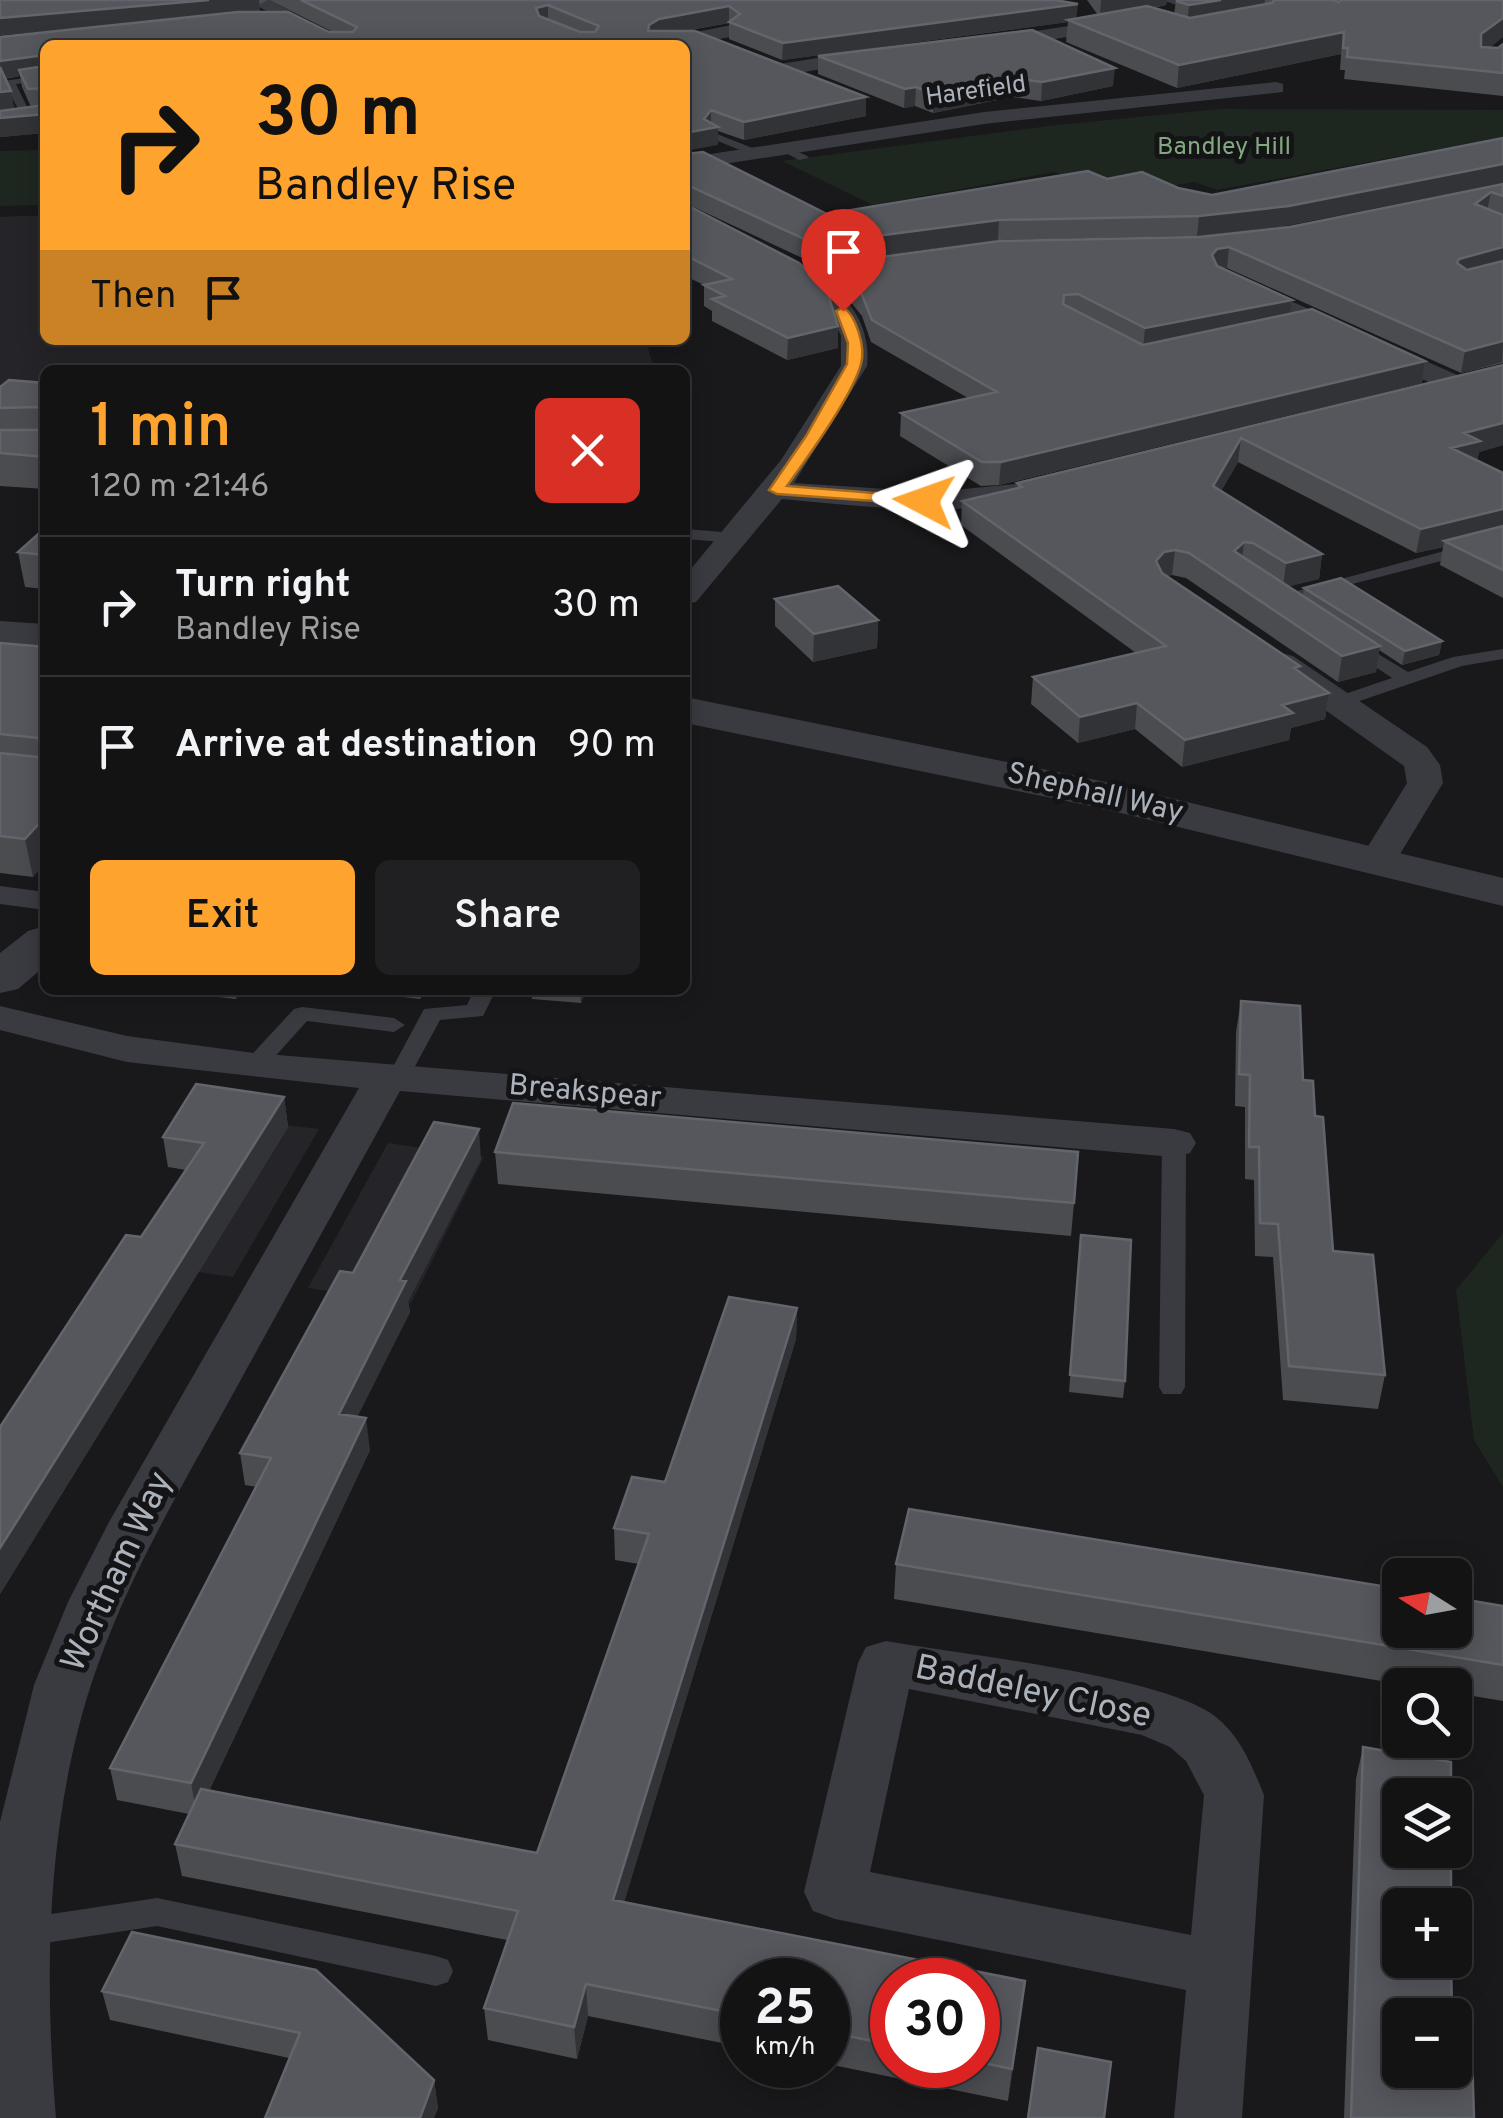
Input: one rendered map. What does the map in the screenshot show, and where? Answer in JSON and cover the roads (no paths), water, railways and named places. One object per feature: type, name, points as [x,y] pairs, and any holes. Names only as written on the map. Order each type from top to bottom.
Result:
[{"type":"street","points":[[961,47],[1034,38],[1156,12],[1197,9]]},
{"type":"street","points":[[254,12],[296,20],[336,40]]},
{"type":"street","points":[[688,40],[742,29]]},
{"type":"street","points":[[699,38],[728,50]]},
{"type":"street","points":[[1034,38],[1071,52]]},
{"type":"street","points":[[780,70],[893,53]]},
{"type":"street","points":[[758,62],[826,88]]},
{"type":"street","points":[[1141,85],[1164,98]]},
{"type":"street","name":"Harefield","points":[[690,163],[924,127],[1276,88]]},
{"type":"street","points":[[892,114],[924,127]]},
{"type":"street","points":[[0,120],[36,116]]},
{"type":"street","points":[[690,589],[777,490],[814,436],[854,364],[854,343],[843,311],[810,276],[767,252]]},
{"type":"street","points":[[810,276],[914,261]]},
{"type":"street","points":[[1226,278],[1310,325],[1455,384]]},
{"type":"street","points":[[1418,394],[1488,377]]},
{"type":"street","points":[[777,490],[924,501],[1000,498],[1050,487]]},
{"type":"street","points":[[0,633],[40,636]]},
{"type":"street","points":[[1248,640],[1414,755],[1426,775],[1425,783],[1378,860]]},
{"type":"street","name":"Shephall Way","points":[[690,711],[850,740],[1503,892]]},
{"type":"street","points":[[0,895],[40,900]]},
{"type":"street","points":[[0,978],[40,946]]},
{"type":"street","name":"Breakspear","points":[[0,1018],[127,1049],[254,1066],[393,1060],[1174,1143]]},
{"type":"street","name":"Wortham Way","points":[[22,2118],[14,2028],[16,1933],[29,1820],[50,1724],[90,1614],[143,1508],[393,1060]]},
{"type":"street","name":"Baddeley Close","points":[[1208,2118],[1220,1969],[1234,1795],[1224,1766],[1191,1730],[1120,1705],[886,1663],[836,1892],[1220,1969]]},
{"type":"lane","points":[[36,116],[9,82],[40,79]]},
{"type":"lane","points":[[712,134],[751,151]]},
{"type":"lane","points":[[782,147],[803,158]]},
{"type":"lane","points":[[690,534],[736,538]]},
{"type":"lane","points":[[1283,598],[1503,540]]},
{"type":"lane","points":[[1344,638],[1406,680]]},
{"type":"lane","points":[[1339,702],[1459,660],[1502,654]]},
{"type":"lane","points":[[393,1060],[432,1014],[475,1010],[482,995]]},
{"type":"lane","points":[[1172,1388],[1174,1143]]},
{"type":"lane","points":[[16,1933],[156,1912],[436,1971]]},
{"type":"park label","name":"Bandley Hill","points":[[1224,148]]}]
